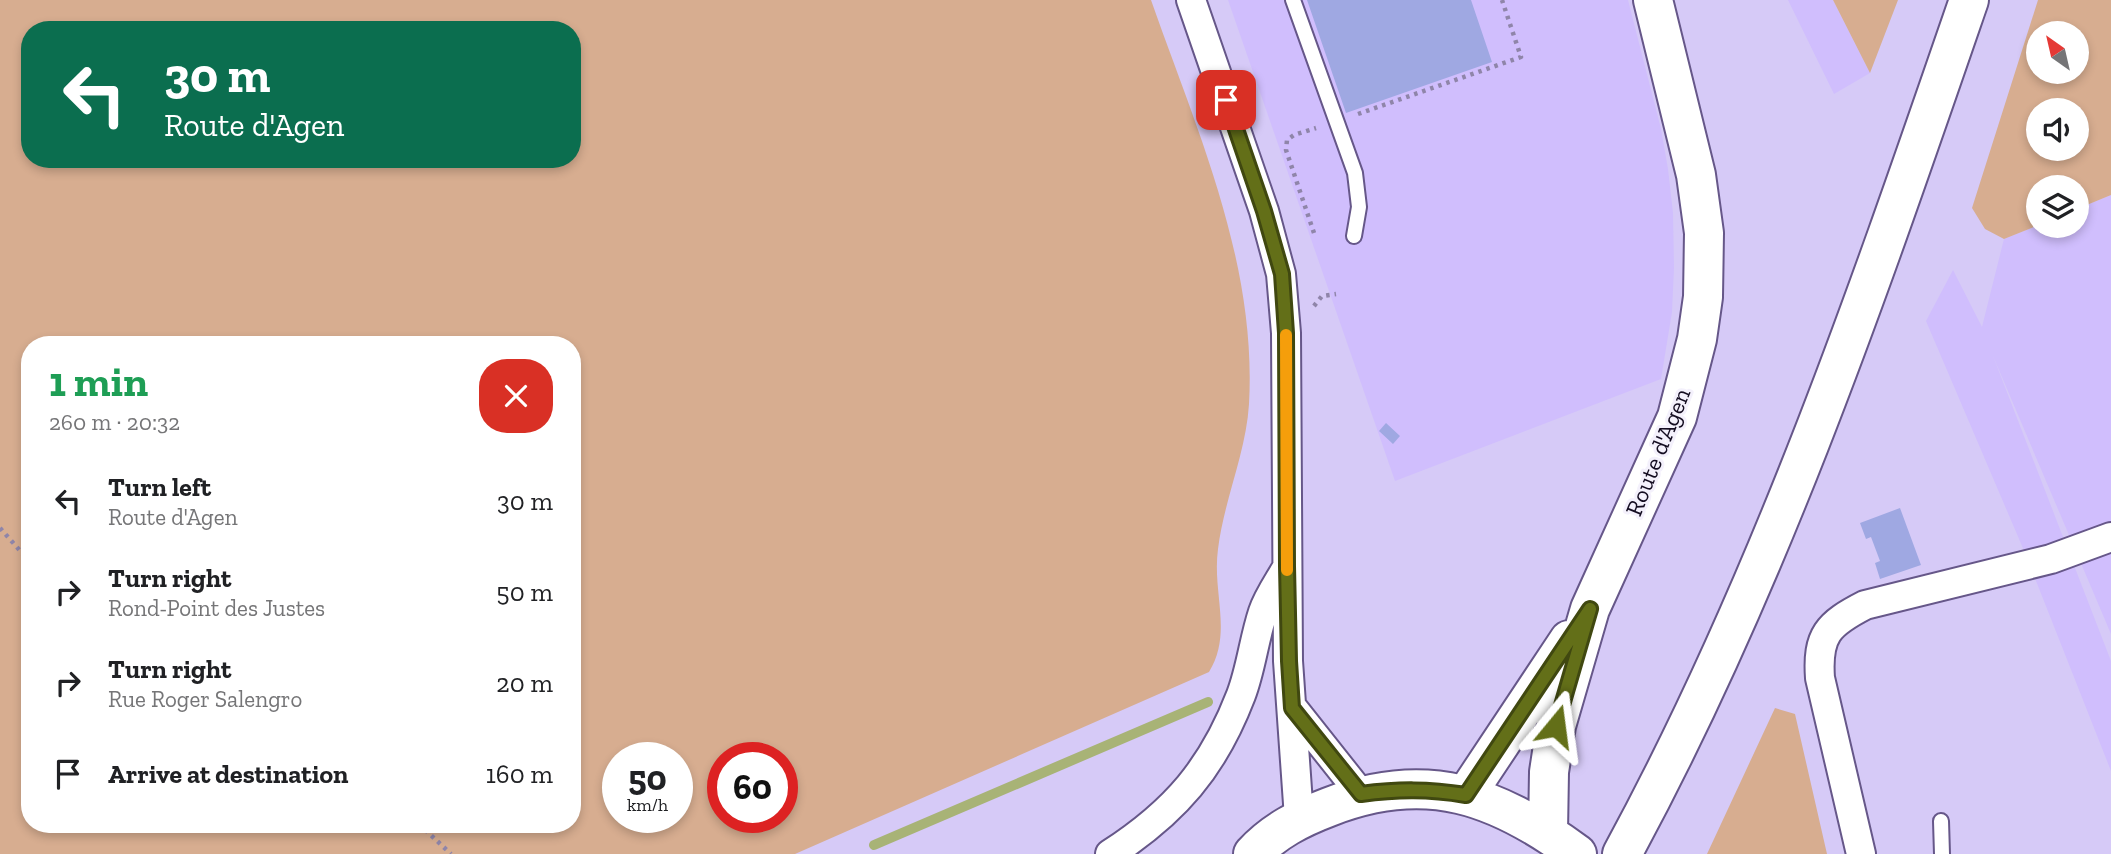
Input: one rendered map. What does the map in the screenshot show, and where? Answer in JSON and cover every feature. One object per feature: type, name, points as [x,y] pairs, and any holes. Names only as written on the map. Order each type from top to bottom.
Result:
[{"type":"main road","name":"Route d'Agen","points":[[1562,843],[1549,772],[1556,726],[1590,609],[1677,417],[1698,339],[1703,298],[1704,233],[1696,175],[1653,0]]},
{"type":"main road","points":[[1630,840],[1716,667],[1787,503],[1894,218],[1969,0]]},
{"type":"main road","name":"Route d'Agen","points":[[1466,795],[1590,609]]},
{"type":"main road","points":[[1253,854],[1264,842],[1299,818],[1361,794],[1395,789],[1424,789],[1466,795],[1508,810],[1562,843]]},
{"type":"street","points":[[1191,0],[1260,199],[1282,274],[1286,333],[1289,661],[1299,818]]},
{"type":"street","points":[[1861,854],[1820,678],[1818,657],[1825,634],[1838,619],[1865,605],[2051,559],[2111,537]]},
{"type":"street","points":[[1110,854],[1168,811],[1197,778],[1217,748],[1242,694],[1264,609],[1287,566]]},
{"type":"street","points":[[1292,708],[1361,794]]},
{"type":"lane","points":[[1293,0],[1355,173],[1359,207],[1354,236]]},
{"type":"lane","points":[[1941,821],[1942,854]]},
{"type":"path","points":[[1314,233],[1286,150],[1287,140],[1294,135],[1521,57],[1502,0]]},
{"type":"path","points":[[0,528],[21,552]]},
{"type":"path","points":[[429,833],[451,854]]},
{"type":"shaded area","points":[[0,0],[1151,0],[1204,148],[1234,248],[1244,299],[1249,351],[1247,422],[1218,549],[1220,643],[1209,672],[795,854],[0,854]]},
{"type":"shaded area","points":[[1228,0],[1628,0],[1661,129],[1673,213],[1672,312],[1661,379],[1395,481]]},
{"type":"shaded area","points":[[1788,0],[1833,0],[1870,73],[1834,94]]},
{"type":"shaded area","points":[[1833,0],[1898,0],[1870,73]]},
{"type":"shaded area","points":[[2038,0],[2111,0],[2111,195],[2089,204],[2089,175],[2026,175],[2026,230],[2004,239],[1985,229],[1972,208],[2026,38],[2026,84],[2090,84],[2090,21],[2031,21]]},
{"type":"shaded area","points":[[2111,195],[2111,634],[1993,356],[2111,661],[2111,771],[2025,553],[1926,321],[1953,270],[1982,327],[2004,239],[2026,230],[2026,238],[2089,238],[2089,204]]},
{"type":"shaded area","points":[[1775,708],[1795,714],[1827,854],[1707,854]]},
{"type":"building","points":[[1307,0],[1471,0],[1492,62],[1346,113]]},
{"type":"building","points":[[1386,423],[1400,436],[1393,444],[1379,431]]},
{"type":"building","points":[[1900,508],[1921,565],[1880,579],[1875,563],[1880,561],[1871,537],[1866,539],[1860,523]]},
{"type":"waterway","points":[[874,845],[1208,702]]},
{"type":"slow traffic","points":[[1286,335],[1287,570]]},
{"type":"route","points":[[1226,100],[1264,211],[1282,274],[1286,333],[1287,566],[1292,708],[1361,794],[1395,789],[1424,789],[1466,795],[1590,609],[1556,726]]}]
